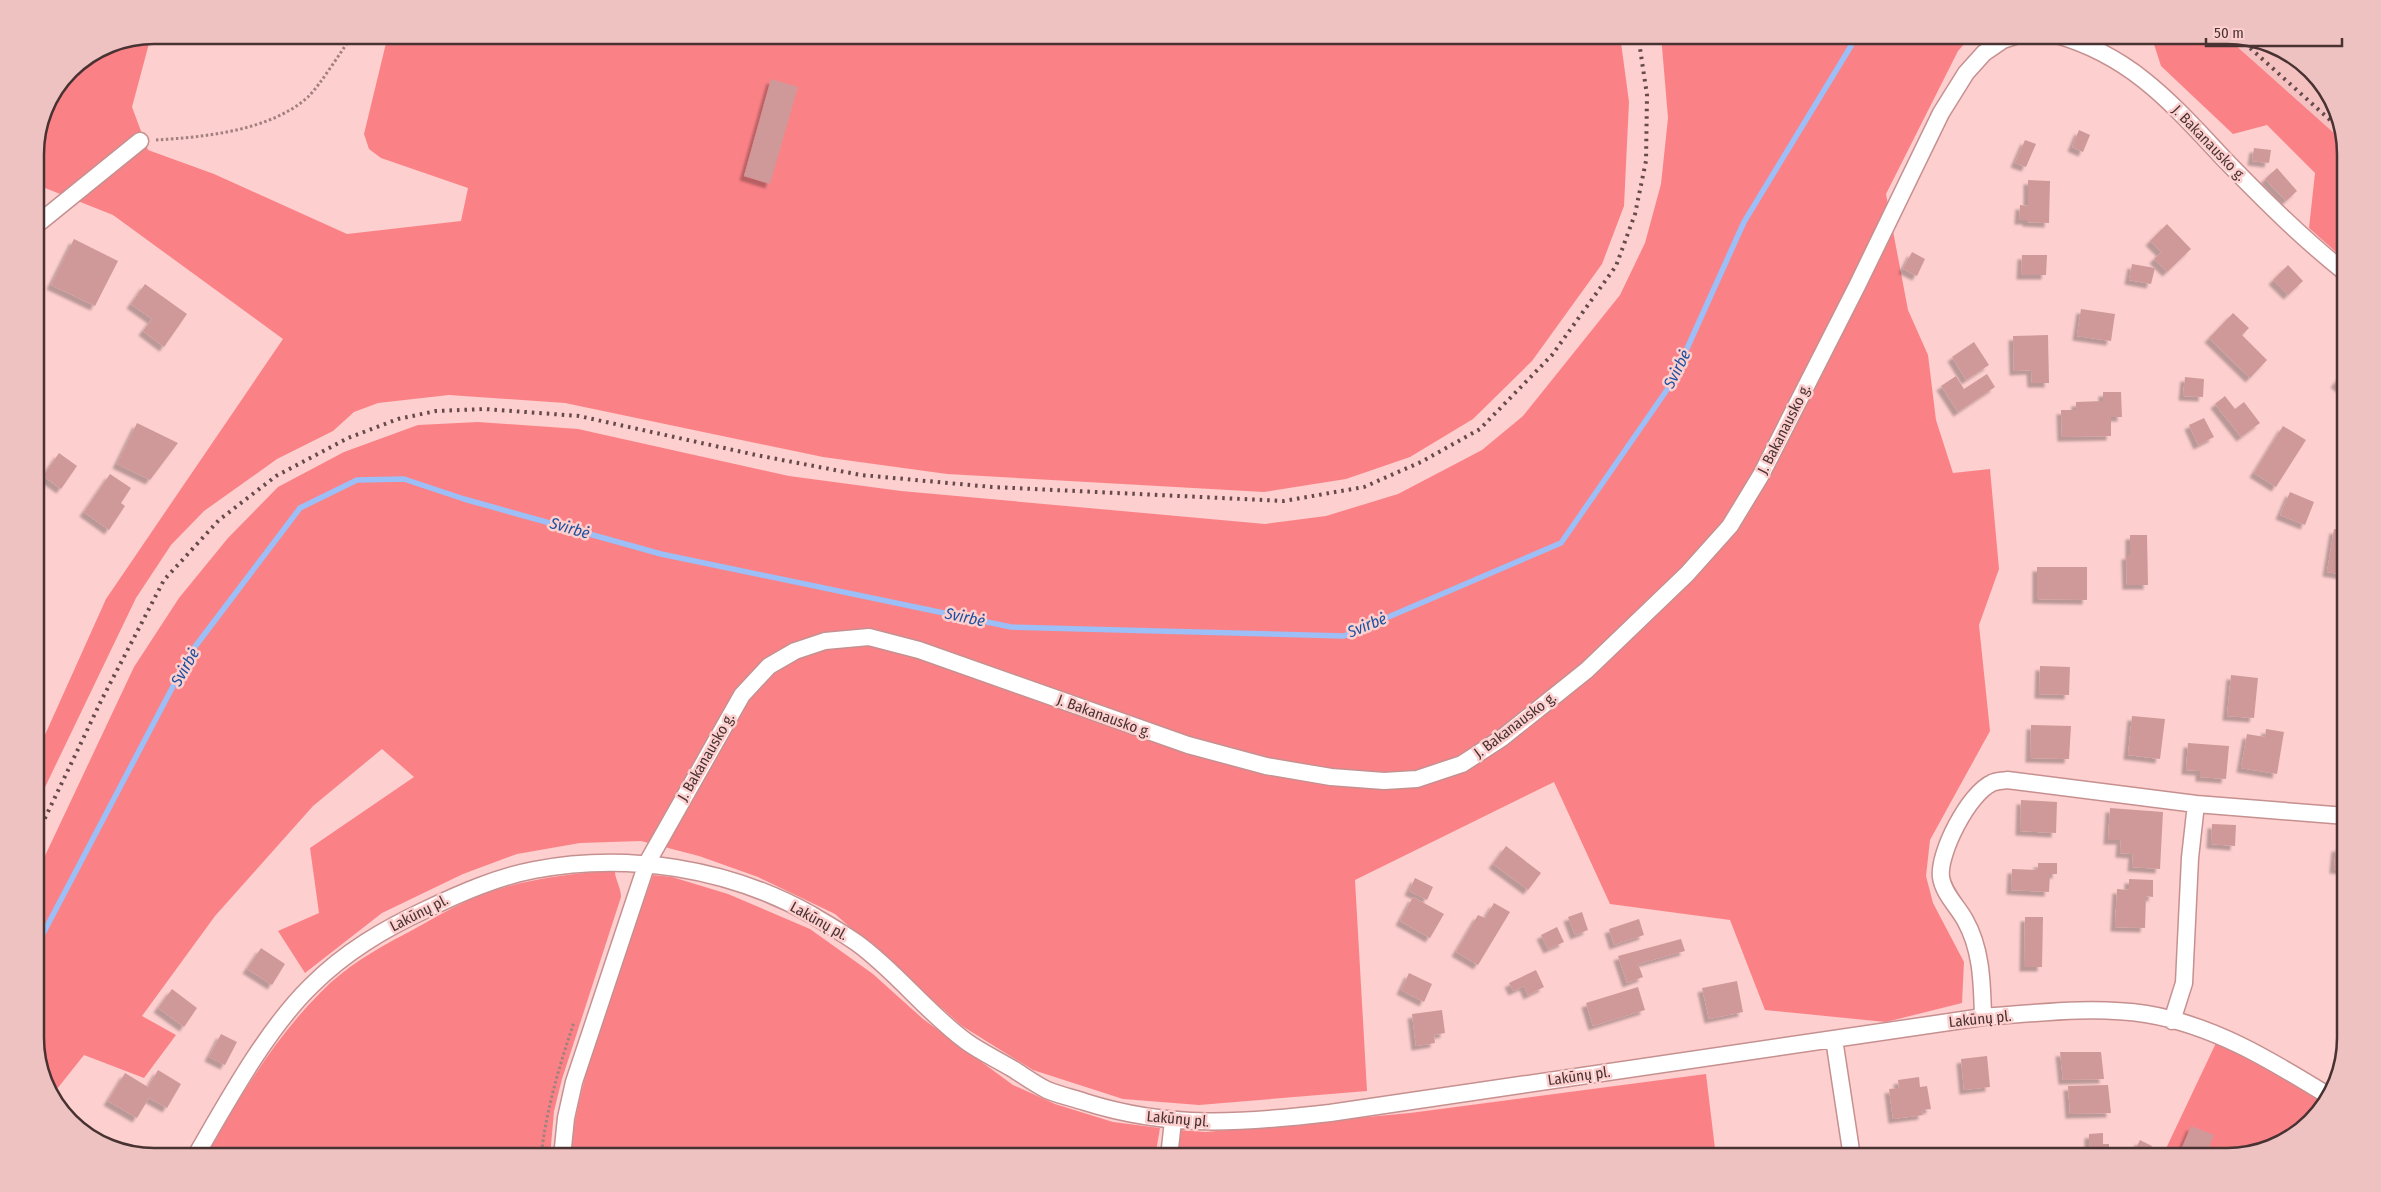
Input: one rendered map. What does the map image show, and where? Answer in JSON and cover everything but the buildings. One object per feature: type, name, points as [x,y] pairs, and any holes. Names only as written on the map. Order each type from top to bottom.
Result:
[{"type":"street","name":"J. Bakanausko g.","points":[[563,1148],[566,1118],[574,1082],[647,862],[742,695],[769,666],[794,651],[825,640],[869,637],[919,650],[1188,746],[1266,766],[1331,777],[1384,782],[1416,779],[1462,764],[1502,738],[1587,670],[1687,574],[1730,526],[1761,475],[1946,105],[1966,72],[1984,54],[1998,44]]},
{"type":"street","name":"J. Bakanausko g.","points":[[2086,44],[2126,65],[2160,92],[2286,222],[2337,265]]},
{"type":"street","points":[[44,219],[140,142]]},
{"type":"street","points":[[1984,1017],[1982,974],[1976,947],[1966,921],[1941,880],[1940,867],[1958,824],[1975,797],[1992,783],[2007,780],[2196,804],[2337,815]]},
{"type":"street","points":[[2172,1021],[2184,983],[2190,858],[2196,804]]},
{"type":"street","name":"Lakūnų pl.","points":[[200,1148],[230,1096],[283,1017],[308,988],[334,964],[371,938],[458,894],[533,870],[582,864],[647,862],[699,872],[755,889],[809,913],[858,944],[966,1041],[1046,1089],[1106,1109],[1173,1122],[1257,1122],[1339,1112],[1984,1017],[2076,1010],[2108,1010],[2147,1014],[2196,1026],[2258,1053],[2323,1092]]},
{"type":"street","points":[[1834,1039],[1851,1148]]},
{"type":"street","points":[[1169,1148],[1173,1122]]},
{"type":"path","points":[[140,142],[204,137],[272,119],[308,96],[346,44]]},
{"type":"shaded area","points":[[149,44],[132,107],[148,150],[214,174],[347,234],[461,221],[468,188],[381,158],[369,149],[364,134],[386,44],[1621,44],[1629,102],[1624,206],[1602,264],[1532,361],[1473,419],[1410,457],[1346,479],[1264,492],[947,474],[823,457],[565,403],[449,395],[378,403],[354,412],[333,431],[277,459],[204,511],[171,545],[136,598],[44,789],[44,737],[106,599],[283,339],[113,215],[44,188],[44,147],[55,105],[71,81],[93,62],[119,50]]},
{"type":"shaded area","points":[[1662,44],[1964,44],[1958,51],[1886,194],[1908,310],[1928,355],[1936,420],[1953,473],[1990,469],[1999,569],[1979,625],[1990,731],[1930,840],[1926,876],[1933,903],[1964,962],[1962,1003],[1886,1022],[1765,1010],[1730,920],[1610,904],[1554,782],[1355,880],[1367,1091],[1199,1105],[1123,1099],[1033,1070],[962,1026],[835,914],[758,877],[699,856],[641,841],[580,843],[517,854],[463,874],[382,913],[305,973],[278,931],[319,913],[310,848],[414,777],[382,749],[313,806],[215,916],[142,1016],[176,1035],[144,1078],[84,1055],[57,1090],[46,1059],[44,1045],[44,858],[134,667],[179,598],[228,538],[278,487],[344,452],[418,425],[478,422],[578,429],[789,476],[901,491],[1265,524],[1326,516],[1398,494],[1482,450],[1523,416],[1620,295],[1645,243],[1661,184],[1668,118]]},
{"type":"shaded area","points":[[2154,44],[2235,45],[2335,134],[2337,147],[2337,253],[2309,228],[2315,173],[2267,125],[2233,134],[2161,66]]},
{"type":"shaded area","points":[[2235,45],[2255,48],[2276,55],[2300,71],[2310,81],[2326,105],[2335,134]]},
{"type":"shaded area","points":[[615,870],[621,897],[562,1079],[554,1111],[551,1148],[210,1148],[243,1092],[287,1030],[320,993],[350,967],[384,945],[437,916],[485,894],[521,883]]},
{"type":"shaded area","points":[[653,875],[672,877],[728,894],[810,929],[873,974],[923,1019],[1013,1085],[1055,1104],[1113,1122],[1160,1128],[1157,1148],[570,1148],[583,1085],[616,979]]},
{"type":"shaded area","points":[[2216,1043],[2264,1063],[2319,1099],[2300,1121],[2269,1140],[2241,1147],[2166,1148]]},
{"type":"shaded area","points":[[1706,1074],[1715,1148],[1177,1148],[1179,1130],[1206,1132],[1410,1113]]},
{"type":"shaded area","points":[[69,1108],[93,1130],[81,1121]]},
{"type":"waterway","name":"Svirbė","points":[[44,932],[191,652],[300,508],[357,480],[404,479],[464,499],[661,554],[1011,627],[1344,636],[1561,543],[1671,384],[1744,222],[1852,44]]},
{"type":"railway","points":[[44,820],[102,699],[164,580],[219,520],[276,476],[348,438],[398,419],[436,411],[485,409],[579,416],[756,455],[861,475],[992,487],[1284,501],[1364,487],[1421,462],[1480,429],[1552,355],[1616,266],[1635,214],[1646,161],[1647,95],[1639,44]]},
{"type":"railway","points":[[2249,47],[2332,121]]}]
